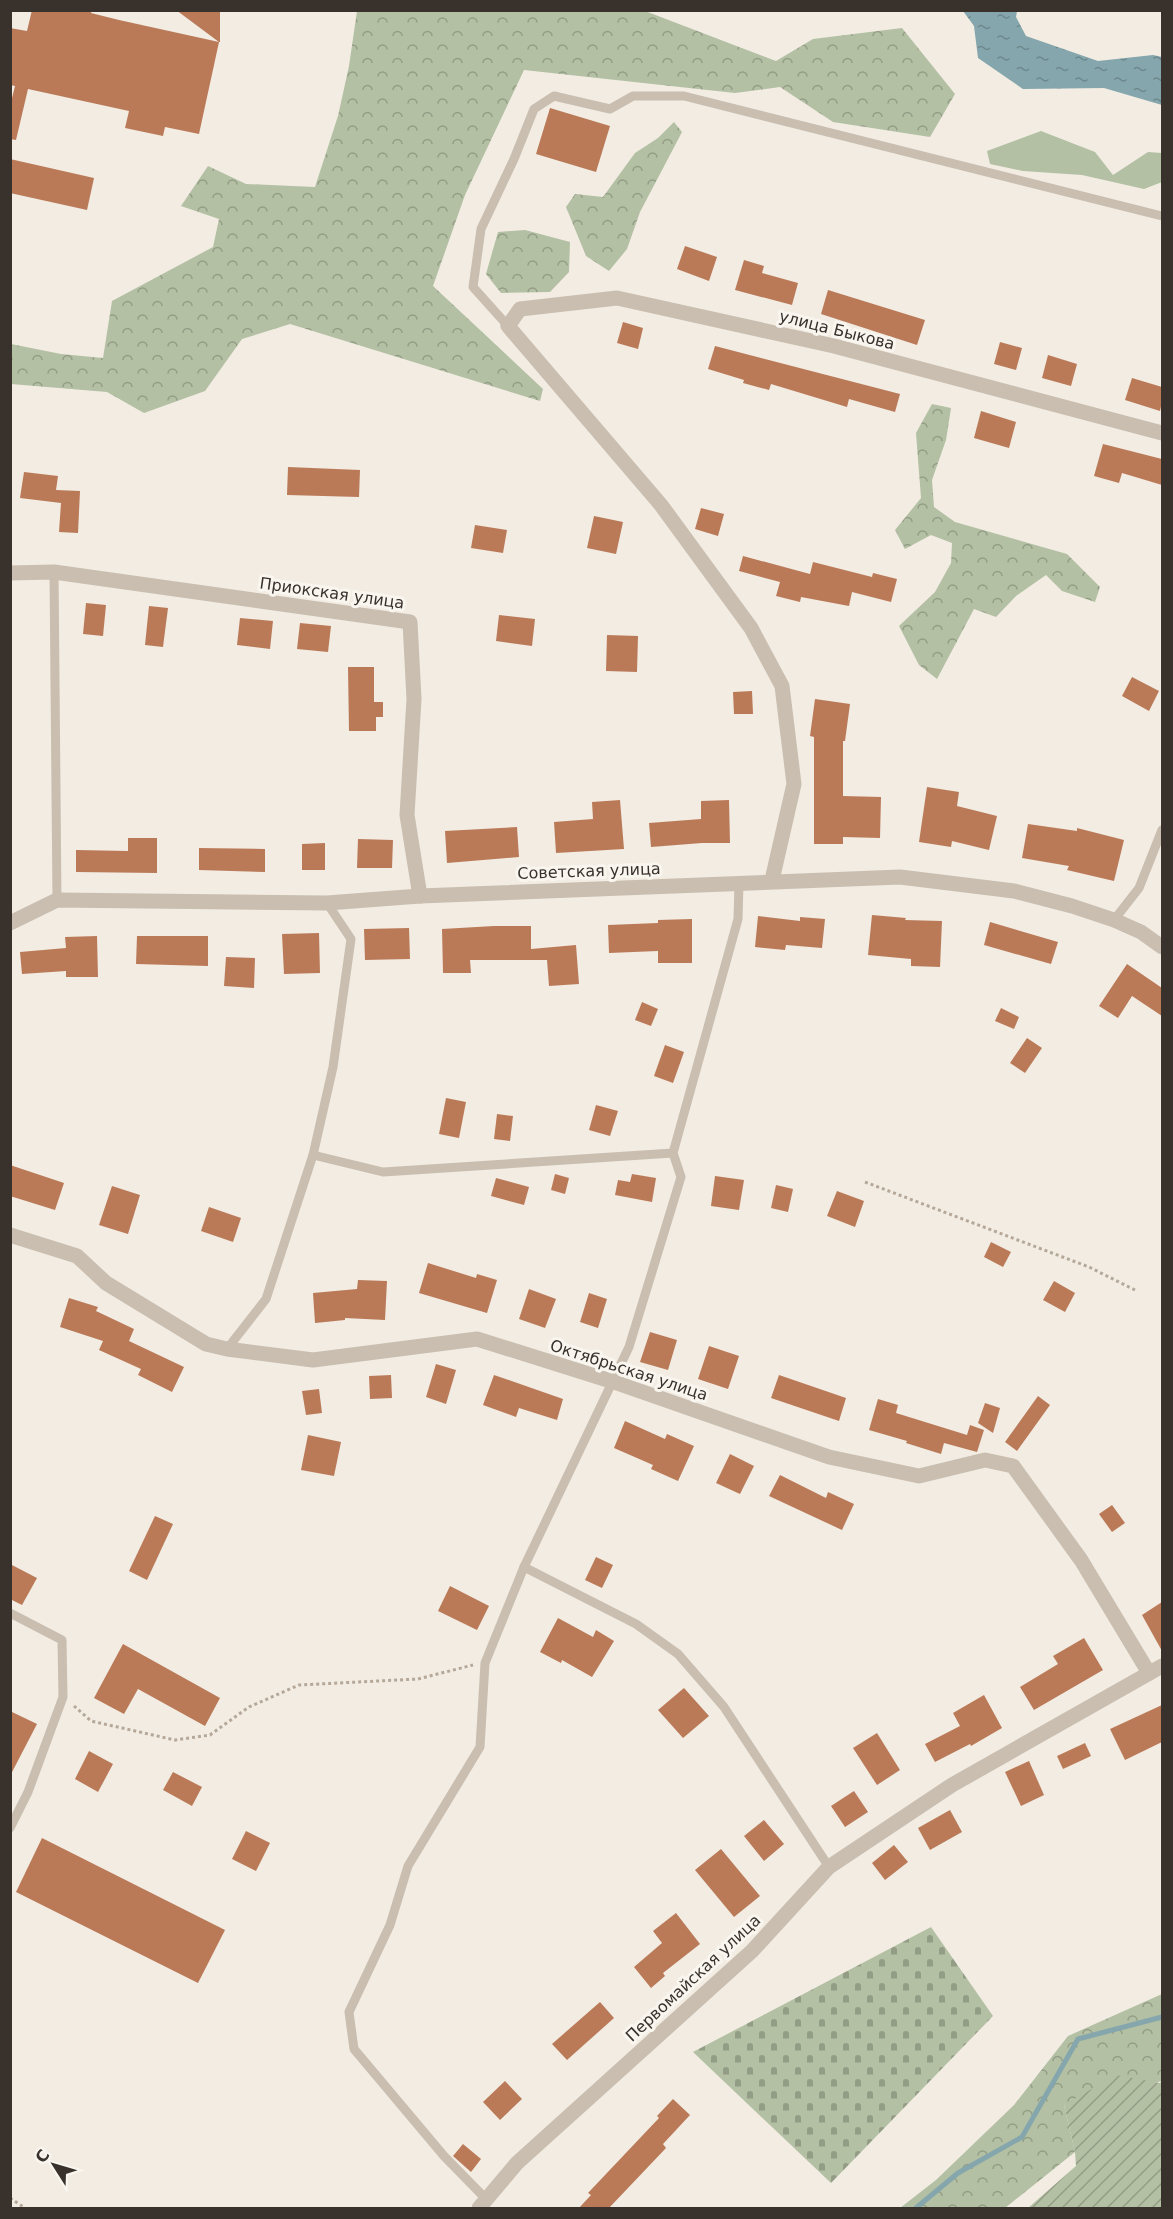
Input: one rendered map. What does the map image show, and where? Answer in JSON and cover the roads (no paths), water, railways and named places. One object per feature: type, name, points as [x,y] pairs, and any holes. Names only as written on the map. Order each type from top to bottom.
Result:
[{"type":"street","name":"улица Быкова","points":[[508,326],[519,309],[617,298],[834,346],[1162,433]]},
{"type":"street","points":[[508,326],[661,505],[752,628],[782,686],[794,784],[772,880]]},
{"type":"street","name":"Приокская улица","points":[[10,573],[54,572],[410,622],[414,699],[407,815],[420,896]]},
{"type":"street","name":"Советская улица","points":[[10,923],[57,900],[327,903],[420,896],[900,876],[1014,891],[1072,906],[1141,932],[1162,947]]},
{"type":"street","name":"Октябрьская улица","points":[[10,1235],[77,1256],[106,1283],[206,1344],[227,1349],[313,1360],[477,1339],[614,1382],[829,1457],[919,1476],[985,1460],[1013,1466],[1156,1670]]},
{"type":"street","name":"Первомайская улица","points":[[483,2204],[517,2163],[752,1951],[829,1867],[952,1785],[1156,1670]]},
{"type":"lane","points":[[508,326],[473,287],[481,229],[534,110],[554,96],[610,109],[633,96],[684,96],[1162,216]]},
{"type":"lane","points":[[54,572],[57,900]]},
{"type":"lane","points":[[1114,920],[1139,888],[1162,830]]},
{"type":"lane","points":[[483,2204],[354,2049],[349,2012],[390,1925],[408,1866],[480,1747],[485,1663],[524,1567],[629,1347],[681,1177],[673,1153],[738,919],[740,884]]},
{"type":"lane","points":[[227,1349],[266,1299],[313,1155],[333,1067],[351,939],[327,903]]},
{"type":"lane","points":[[313,1155],[383,1172],[673,1153]]},
{"type":"lane","points":[[524,1567],[636,1624],[678,1654],[724,1707],[829,1867]]},
{"type":"lane","points":[[10,1613],[62,1640],[63,1697],[28,1792],[10,1828]]},
{"type":"water","points":[[963,11],[1017,11],[1016,17],[1026,36],[1098,61],[1153,55],[1162,57],[1162,105],[1104,88],[1023,89],[978,58],[974,26]]},
{"type":"waterway","points":[[916,2208],[958,2173],[1022,2137],[1078,2039],[1162,2017]]}]
